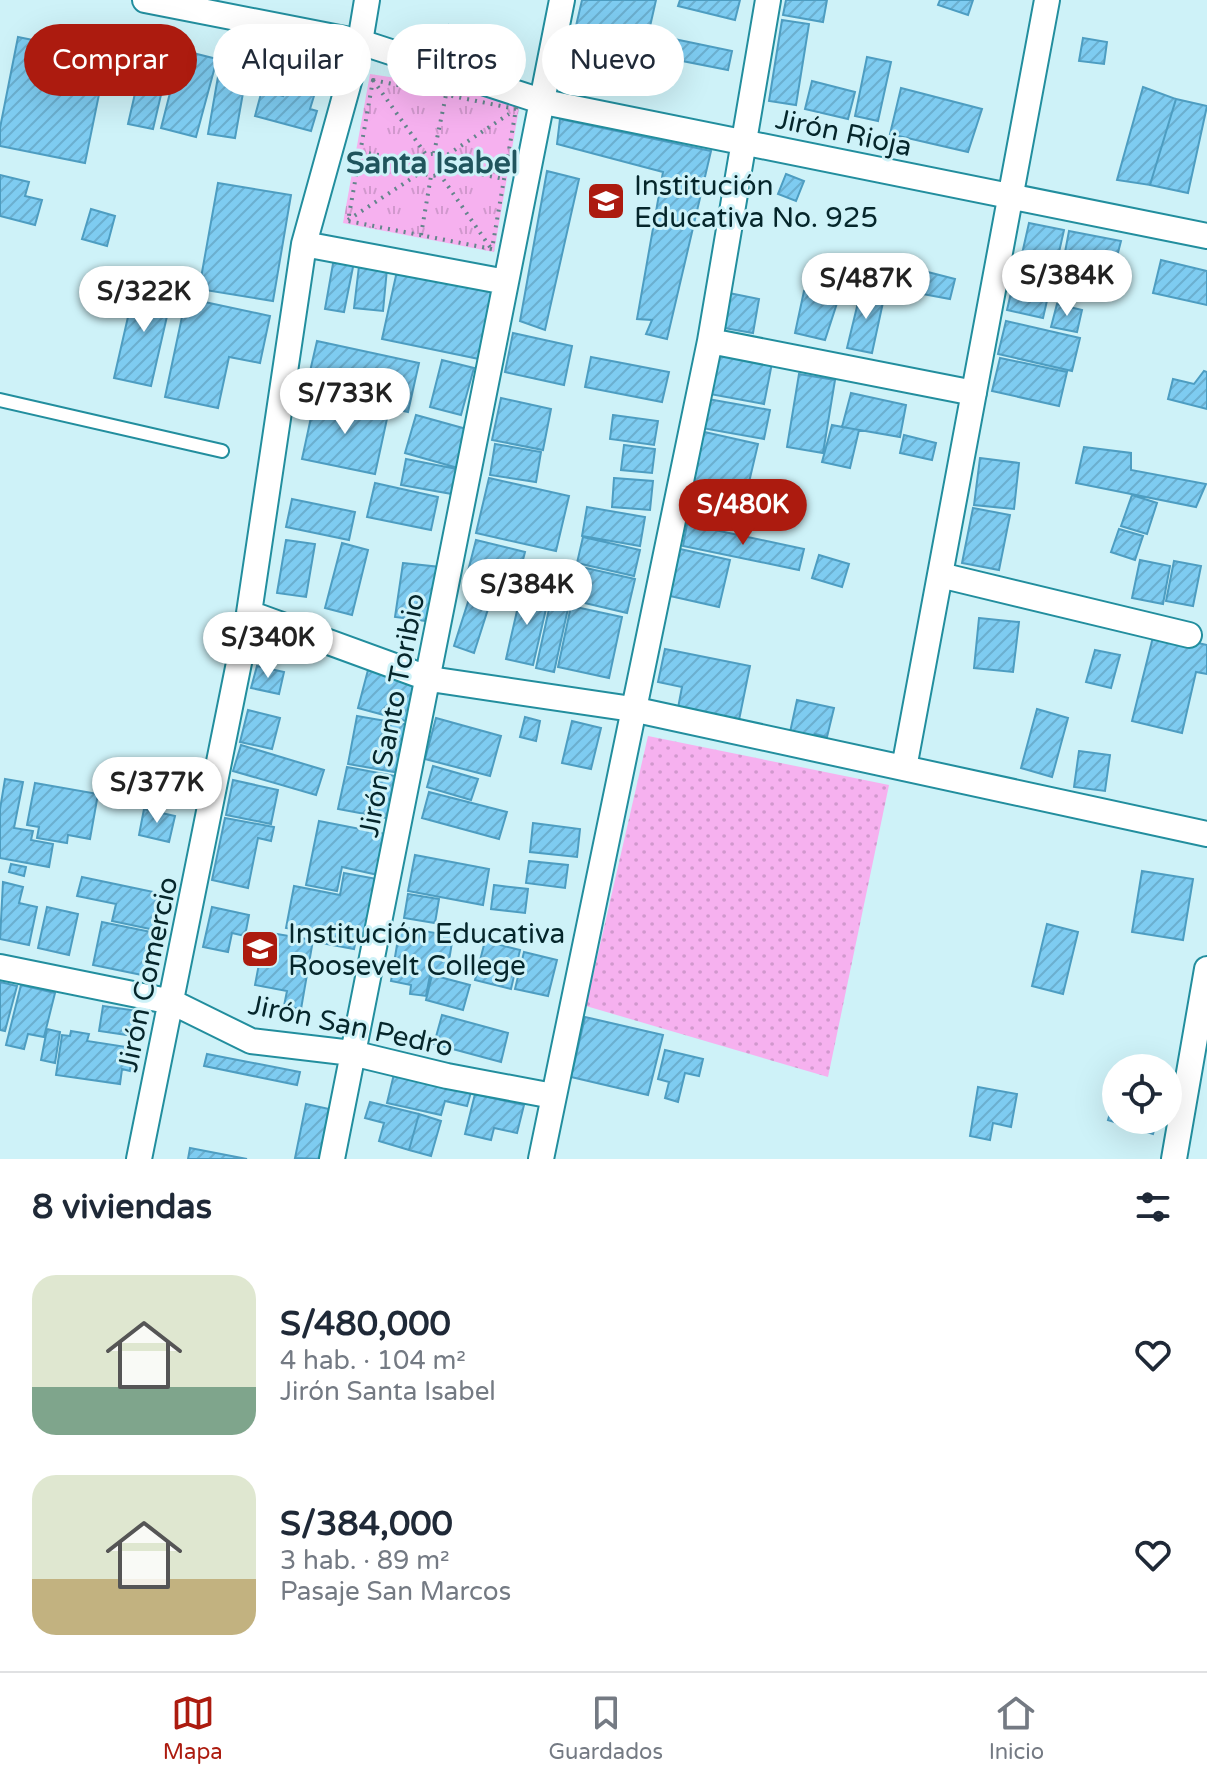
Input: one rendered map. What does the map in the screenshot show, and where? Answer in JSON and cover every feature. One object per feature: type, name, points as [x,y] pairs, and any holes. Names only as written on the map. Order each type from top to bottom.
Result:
[{"type":"street","name":"Jirón Rioja","points":[[145,0],[268,24]]},
{"type":"street","name":"Jirón Comercio","points":[[363,24],[367,0]]},
{"type":"street","name":"Jirón Santo Toribio","points":[[332,1159],[430,679],[562,0]]},
{"type":"street","points":[[541,1159],[710,341],[768,0]]},
{"type":"street","points":[[904,768],[1047,0]]},
{"type":"street","name":"Jirón Rioja","points":[[371,46],[544,102],[1207,236]]},
{"type":"street","name":"Jirón Comercio","points":[[139,1159],[249,613],[304,244],[345,96]]},
{"type":"street","points":[[304,244],[506,282]]},
{"type":"street","points":[[710,341],[974,393]]},
{"type":"street","points":[[940,575],[1189,635]]},
{"type":"street","points":[[249,613],[430,679],[632,709],[1207,834]]},
{"type":"street","name":"Jirón San Pedro","points":[[0,967],[172,1002],[251,1041],[352,1053],[447,1076],[553,1096]]},
{"type":"street","points":[[1174,1159],[1207,969]]},
{"type":"lane","points":[[0,400],[222,451]]},
{"type":"path","points":[[373,80],[387,83]]},
{"type":"path","points":[[348,221],[373,80]]},
{"type":"path","points":[[373,80],[427,156]]},
{"type":"path","points":[[434,153],[446,96]]},
{"type":"path","points":[[451,96],[516,109]]},
{"type":"path","points":[[441,159],[516,109]]},
{"type":"path","points":[[492,249],[516,109]]},
{"type":"path","points":[[360,152],[421,162]]},
{"type":"path","points":[[421,162],[434,153]]},
{"type":"path","points":[[431,176],[439,173],[443,166],[434,153]]},
{"type":"path","points":[[421,162],[423,171],[431,176]]},
{"type":"path","points":[[443,166],[504,179]]},
{"type":"path","points":[[348,221],[423,171]]},
{"type":"path","points":[[439,173],[492,249]]},
{"type":"path","points":[[421,235],[431,176]]},
{"type":"path","points":[[348,221],[492,249]]},
{"type":"green space","points":[[371,74],[387,77],[387,96],[521,97],[494,252],[343,223],[366,96],[371,96]]},
{"type":"green space","points":[[648,736],[889,785],[828,1077],[586,1006]]},
{"type":"building","points":[[582,0],[656,0],[651,24],[576,24]]},
{"type":"building","points":[[680,0],[740,0],[735,20],[678,6]]},
{"type":"building","points":[[786,0],[827,0],[823,22],[783,15]]},
{"type":"building","points":[[940,0],[973,0],[968,15],[938,5]]},
{"type":"building","points":[[782,20],[809,24],[796,105],[769,101]]},
{"type":"building","points":[[18,37],[24,38],[24,96],[99,96],[85,163],[0,146],[0,128]]},
{"type":"building","points":[[1083,38],[1107,42],[1104,64],[1079,61]]},
{"type":"building","points":[[684,41],[732,51],[728,70],[684,61]]},
{"type":"building","points":[[197,54],[213,58],[213,74],[196,137],[161,128],[169,96],[197,96]]},
{"type":"building","points":[[867,57],[891,62],[878,121],[855,116]]},
{"type":"building","points":[[812,81],[855,92],[848,119],[805,109]]},
{"type":"building","points":[[1143,87],[1176,99],[1150,185],[1117,180]]},
{"type":"building","points":[[901,88],[982,109],[968,152],[890,134]]},
{"type":"building","points":[[134,96],[161,96],[153,129],[128,124]]},
{"type":"building","points":[[215,96],[242,96],[235,138],[208,134]]},
{"type":"building","points":[[260,96],[314,96],[310,109],[317,111],[311,131],[255,116]]},
{"type":"building","points":[[1176,99],[1207,106],[1188,193],[1150,185]]},
{"type":"building","points":[[560,119],[711,151],[667,339],[646,334],[652,320],[637,319],[663,172],[557,144]]},
{"type":"building","points":[[547,171],[579,179],[545,330],[520,321]]},
{"type":"building","points":[[786,174],[804,181],[796,201],[778,194]]},
{"type":"building","points":[[0,175],[29,182],[25,196],[42,200],[35,225],[0,216]]},
{"type":"building","points":[[218,183],[291,195],[273,301],[199,289]]},
{"type":"building","points":[[91,209],[115,216],[107,246],[82,239]]},
{"type":"building","points":[[1029,223],[1064,230],[1057,261],[1022,254]]},
{"type":"building","points":[[1069,231],[1121,241],[1112,276],[1062,268]]},
{"type":"building","points":[[334,258],[354,262],[344,312],[325,309]]},
{"type":"building","points":[[1161,260],[1207,271],[1207,305],[1153,293]]},
{"type":"building","points":[[359,266],[387,269],[383,311],[354,308]]},
{"type":"building","points":[[920,270],[955,279],[950,299],[917,293]]},
{"type":"building","points":[[397,271],[494,292],[479,359],[382,339]]},
{"type":"building","points":[[1016,271],[1052,279],[1043,318],[1007,310]]},
{"type":"building","points":[[136,282],[173,290],[151,386],[114,378]]},
{"type":"building","points":[[861,290],[885,293],[872,353],[847,348]]},
{"type":"building","points":[[804,291],[839,297],[825,340],[795,333]]},
{"type":"building","points":[[729,293],[759,299],[753,333],[724,328]]},
{"type":"building","points":[[186,298],[270,316],[260,363],[229,357],[218,408],[165,397]]},
{"type":"building","points":[[1057,304],[1082,310],[1077,332],[1051,327]]},
{"type":"building","points":[[1006,321],[1080,338],[1072,371],[998,354]]},
{"type":"building","points":[[513,333],[572,346],[564,385],[505,372]]},
{"type":"building","points":[[317,341],[419,363],[408,412],[306,389]]},
{"type":"building","points":[[718,352],[772,363],[764,404],[710,394]]},
{"type":"building","points":[[591,357],[669,372],[662,402],[585,387]]},
{"type":"building","points":[[1000,358],[1067,372],[1059,406],[992,391]]},
{"type":"building","points":[[442,360],[474,368],[461,415],[430,407]]},
{"type":"building","points":[[1204,371],[1207,372],[1207,409],[1168,399],[1173,379],[1194,384]]},
{"type":"building","points":[[799,374],[835,380],[823,453],[787,447]]},
{"type":"building","points":[[851,393],[906,405],[900,437],[842,427]]},
{"type":"building","points":[[501,398],[551,409],[543,450],[492,440]]},
{"type":"building","points":[[315,399],[388,414],[375,474],[302,459]]},
{"type":"building","points":[[708,399],[770,410],[764,439],[702,428]]},
{"type":"building","points":[[416,415],[470,430],[458,468],[405,453]]},
{"type":"building","points":[[613,415],[658,421],[654,445],[610,439]]},
{"type":"building","points":[[832,425],[859,430],[850,468],[822,462]]},
{"type":"building","points":[[700,431],[758,444],[746,495],[688,482]]},
{"type":"building","points":[[904,435],[936,443],[932,460],[900,453]]},
{"type":"building","points":[[495,444],[541,452],[536,482],[490,475]]},
{"type":"building","points":[[624,445],[655,449],[652,473],[621,470]]},
{"type":"building","points":[[1084,447],[1131,453],[1131,470],[1206,484],[1196,507],[1076,483]]},
{"type":"building","points":[[980,458],[1019,463],[1014,509],[974,505]]},
{"type":"building","points":[[406,459],[457,469],[452,494],[401,485]]},
{"type":"building","points":[[489,478],[569,496],[556,551],[476,533]]},
{"type":"building","points":[[614,478],[653,481],[650,510],[612,507]]},
{"type":"building","points":[[375,483],[438,497],[431,530],[367,517]]},
{"type":"building","points":[[688,490],[746,499],[741,531],[683,521]]},
{"type":"building","points":[[1132,495],[1157,503],[1147,534],[1121,526]]},
{"type":"building","points":[[292,499],[355,512],[349,540],[286,527]]},
{"type":"building","points":[[587,507],[645,517],[640,546],[582,536]]},
{"type":"building","points":[[973,508],[1010,515],[999,570],[962,563]]},
{"type":"building","points":[[687,524],[804,549],[799,570],[683,546]]},
{"type":"building","points":[[1119,529],[1143,536],[1135,560],[1111,552]]},
{"type":"building","points":[[583,537],[640,550],[634,576],[577,563]]},
{"type":"building","points":[[286,540],[315,544],[306,597],[277,593]]},
{"type":"building","points":[[476,540],[525,552],[517,583],[468,571]]},
{"type":"building","points":[[342,543],[368,550],[352,615],[325,608]]},
{"type":"building","points":[[680,549],[730,560],[719,607],[670,596]]},
{"type":"building","points":[[819,555],[849,564],[842,587],[812,578]]},
{"type":"building","points":[[1140,560],[1170,566],[1163,604],[1132,598]]},
{"type":"building","points":[[1174,561],[1201,566],[1193,606],[1166,601]]},
{"type":"building","points":[[559,562],[635,579],[627,613],[551,595]]},
{"type":"building","points":[[403,563],[440,567],[432,622],[395,617]]},
{"type":"building","points":[[469,577],[509,586],[505,603],[465,594]]},
{"type":"building","points":[[522,589],[549,596],[533,665],[506,659]]},
{"type":"building","points":[[551,600],[569,604],[554,672],[536,668]]},
{"type":"building","points":[[468,602],[488,609],[474,653],[454,646]]},
{"type":"building","points":[[571,606],[622,617],[609,678],[558,667]]},
{"type":"building","points":[[979,618],[1019,622],[1013,672],[974,668]]},
{"type":"building","points":[[1154,633],[1207,645],[1207,674],[1196,672],[1182,733],[1132,721]]},
{"type":"building","points":[[665,649],[750,666],[739,720],[678,708],[682,687],[658,682]]},
{"type":"building","points":[[1095,650],[1120,655],[1111,688],[1086,682]]},
{"type":"building","points":[[257,666],[284,672],[279,694],[251,688]]},
{"type":"building","points":[[368,670],[416,682],[406,721],[358,708]]},
{"type":"building","points":[[797,700],[834,708],[827,737],[815,734],[813,743],[789,737]]},
{"type":"building","points":[[1037,709],[1068,718],[1052,777],[1021,768]]},
{"type":"building","points":[[248,710],[280,718],[272,749],[240,742]]},
{"type":"building","points":[[357,716],[409,725],[400,773],[348,764]]},
{"type":"building","points":[[525,717],[540,721],[536,741],[520,737]]},
{"type":"building","points":[[436,718],[501,736],[490,776],[425,759]]},
{"type":"building","points":[[572,721],[601,728],[591,769],[562,763]]},
{"type":"building","points":[[241,745],[324,770],[316,795],[233,771]]},
{"type":"building","points":[[1079,751],[1110,755],[1105,791],[1074,787]]},
{"type":"building","points":[[433,766],[478,779],[471,800],[427,787]]},
{"type":"building","points":[[347,767],[395,776],[387,818],[338,809]]},
{"type":"building","points":[[5,779],[23,782],[14,828],[33,831],[31,840],[53,844],[49,867],[0,858],[0,809]]},
{"type":"building","points":[[233,780],[278,790],[271,824],[226,815]]},
{"type":"building","points":[[35,783],[98,794],[90,839],[68,835],[67,843],[37,838],[39,827],[27,825]]},
{"type":"building","points":[[429,792],[507,812],[499,839],[422,818]]},
{"type":"building","points":[[144,809],[175,816],[169,842],[139,835]]},
{"type":"building","points":[[225,818],[274,827],[271,841],[258,838],[248,888],[212,880]]},
{"type":"building","points":[[319,821],[386,834],[378,875],[342,867],[337,891],[306,885]]},
{"type":"building","points":[[533,823],[580,829],[577,857],[530,852]]},
{"type":"building","points":[[415,855],[489,869],[483,905],[408,891]]},
{"type":"building","points":[[529,861],[568,865],[565,888],[526,883]]},
{"type":"building","points":[[11,864],[26,867],[24,876],[9,872]]},
{"type":"building","points":[[1142,871],[1193,879],[1183,940],[1132,932]]},
{"type":"building","points":[[344,873],[377,879],[365,941],[356,940],[354,949],[316,942],[318,934],[286,928],[294,886],[340,895]]},
{"type":"building","points":[[82,877],[163,894],[155,930],[112,921],[116,904],[77,896]]},
{"type":"building","points":[[3,882],[23,887],[19,903],[37,907],[29,945],[0,939]]},
{"type":"building","points":[[494,885],[528,889],[525,913],[491,909]]},
{"type":"building","points":[[408,894],[439,899],[435,923],[404,918]]},
{"type":"building","points":[[47,907],[78,914],[69,955],[38,948]]},
{"type":"building","points":[[212,907],[249,915],[245,936],[232,933],[228,952],[203,947]]},
{"type":"building","points":[[102,922],[156,933],[147,976],[93,965]]},
{"type":"building","points":[[1047,924],[1078,932],[1063,994],[1032,986]]},
{"type":"building","points":[[400,927],[453,936],[447,973],[431,970],[426,996],[410,994],[411,985],[391,981]]},
{"type":"building","points":[[265,932],[313,940],[301,1009],[284,1006],[287,991],[255,985]]},
{"type":"building","points":[[485,941],[520,950],[511,989],[475,980]]},
{"type":"building","points":[[524,952],[557,960],[548,996],[515,989]]},
{"type":"building","points":[[432,975],[470,985],[463,1010],[426,1000]]},
{"type":"building","points":[[0,982],[17,986],[5,1031],[0,1030]]},
{"type":"building","points":[[21,985],[55,993],[44,1037],[28,1034],[24,1049],[6,1045]]},
{"type":"building","points":[[103,1006],[138,1011],[134,1036],[99,1031]]},
{"type":"building","points":[[442,1015],[508,1033],[501,1062],[434,1044]]},
{"type":"building","points":[[585,1017],[663,1035],[648,1095],[571,1077]]},
{"type":"building","points":[[47,1029],[60,1032],[55,1063],[41,1060]]},
{"type":"building","points":[[71,1031],[89,1034],[87,1041],[133,1048],[130,1071],[122,1069],[120,1084],[56,1075],[62,1035],[70,1036]]},
{"type":"building","points":[[665,1050],[703,1059],[699,1076],[685,1073],[678,1102],[665,1098],[669,1082],[658,1079]]},
{"type":"building","points":[[207,1054],[300,1072],[297,1085],[204,1066]]},
{"type":"building","points":[[394,1074],[471,1092],[467,1106],[445,1101],[441,1115],[387,1103]]},
{"type":"building","points":[[978,1087],[1017,1094],[1011,1127],[993,1123],[990,1140],[970,1136]]},
{"type":"building","points":[[475,1094],[524,1105],[517,1133],[494,1128],[491,1140],[465,1134]]},
{"type":"building","points":[[370,1102],[419,1114],[409,1150],[379,1141],[384,1123],[365,1118]]},
{"type":"building","points":[[306,1104],[329,1109],[319,1159],[295,1158]]},
{"type":"building","points":[[419,1114],[441,1121],[431,1156],[409,1150]]},
{"type":"building","points":[[190,1148],[247,1159],[188,1159]]},
{"type":"place","name":"Institución Educativa No. 925","points":[[606,201]]},
{"type":"place","name":"Institución Educativa Roosevelt College","points":[[260,949]]},
{"type":"district","name":"Santa Isabel","points":[[432,163]]}]
